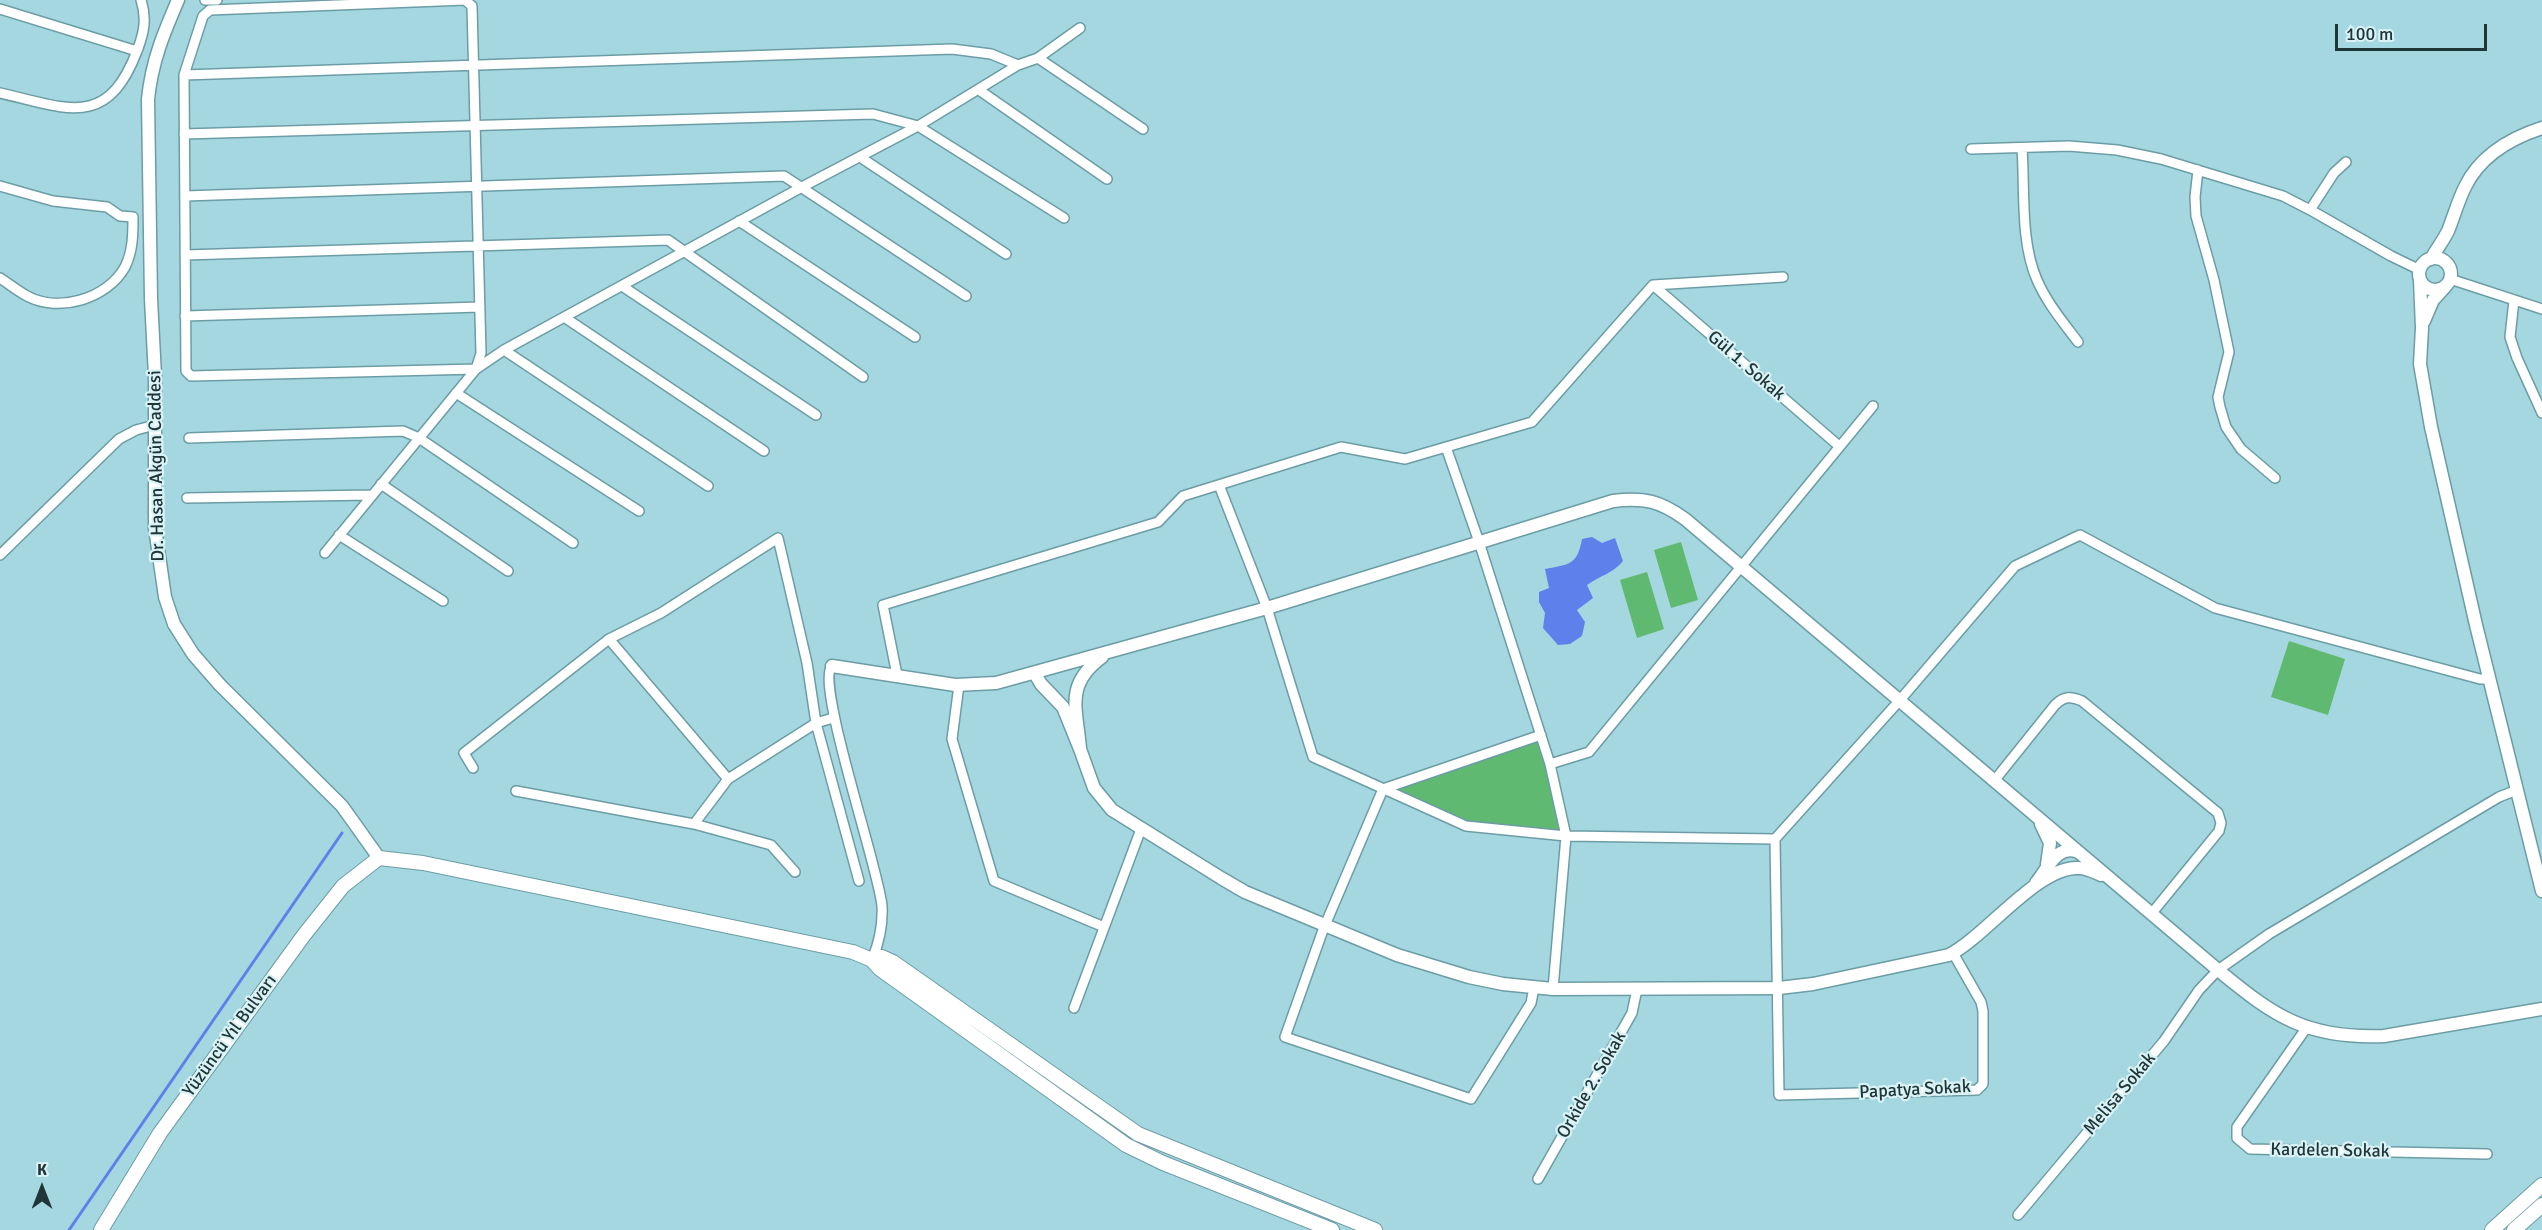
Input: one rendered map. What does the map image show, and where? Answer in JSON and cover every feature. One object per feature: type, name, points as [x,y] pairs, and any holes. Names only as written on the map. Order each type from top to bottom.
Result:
[{"type":"main road","points":[[378,858],[423,863],[853,952],[872,960],[880,969],[1126,1145],[1332,1230]]},
{"type":"main road","name":"Yüzüncü Yıl Bulvarı","points":[[101,1230],[160,1132],[298,944],[344,886],[378,858]]},
{"type":"main road","points":[[872,960],[882,957],[893,962],[1137,1134],[1375,1230]]},
{"type":"main road","points":[[2492,1230],[2542,1185]]},
{"type":"main road","points":[[2514,1230],[2542,1204]]},
{"type":"street","points":[[0,93],[74,109],[93,106],[110,96],[120,86],[144,31],[145,16],[141,0]]},
{"type":"street","name":"Dr. Hasan Akgün Caddesi","points":[[178,0],[158,46],[151,70],[148,99],[155,528],[165,597],[174,624],[193,654],[220,685],[342,806],[378,858]]},
{"type":"street","points":[[205,0],[217,0]]},
{"type":"street","points":[[465,0],[472,6],[481,353],[476,369],[191,376],[186,371],[184,75],[203,16],[210,10],[465,0]]},
{"type":"street","points":[[0,9],[137,51]]},
{"type":"street","points":[[325,552],[476,369],[504,350],[564,317],[918,126],[1018,65],[1038,58],[1080,28]]},
{"type":"street","points":[[184,75],[952,50],[991,54],[1018,65]]},
{"type":"street","points":[[1038,58],[1143,129]]},
{"type":"street","points":[[979,90],[1107,179]]},
{"type":"street","points":[[184,134],[873,114],[918,126],[1064,218]]},
{"type":"street","points":[[2542,128],[2506,144],[2489,155],[2478,167],[2462,193],[2447,233],[2420,275],[2422,381],[2489,679],[2542,891]]},
{"type":"street","points":[[1971,149],[2069,146],[2117,150],[2198,170],[2283,196],[2391,256],[2420,275],[2431,290],[2448,282],[2542,309]]},
{"type":"street","points":[[2022,148],[2030,257],[2037,279],[2049,303],[2078,342]]},
{"type":"street","points":[[860,157],[1006,254]]},
{"type":"street","points":[[2310,210],[2334,173],[2346,162]]},
{"type":"street","points":[[2198,170],[2195,197],[2196,216],[2214,280],[2229,352],[2218,397],[2220,407],[2226,427],[2241,449],[2275,478]]},
{"type":"street","points":[[184,196],[784,176],[966,296]]},
{"type":"street","points":[[0,186],[53,201],[107,207],[120,216],[133,217],[132,244],[124,268],[107,288],[93,296],[76,302],[52,303],[29,297],[0,279]]},
{"type":"street","points":[[739,221],[915,337]]},
{"type":"street","points":[[2422,327],[2433,300],[2448,282],[2451,271],[2445,262],[2447,233]]},
{"type":"street","points":[[185,255],[668,240],[863,377]]},
{"type":"street","points":[[2431,259],[2445,262]]},
{"type":"street","points":[[897,675],[883,605],[1158,522],[1183,496],[1341,447],[1405,459],[1532,422],[1653,285],[1783,277]]},
{"type":"street","name":"Gül 1. Sokak","points":[[1653,285],[1839,446]]},
{"type":"street","points":[[622,286],[816,415]]},
{"type":"street","points":[[2514,300],[2510,338],[2542,413]]},
{"type":"street","points":[[185,316],[480,307]]},
{"type":"street","points":[[564,317],[764,452]]},
{"type":"street","points":[[504,350],[708,486]]},
{"type":"street","points":[[456,393],[639,511]]},
{"type":"street","points":[[1550,764],[1589,752],[1873,406]]},
{"type":"street","points":[[0,555],[119,439],[136,430],[155,425]]},
{"type":"street","points":[[189,438],[403,431],[419,438],[573,543]]},
{"type":"street","points":[[1446,447],[1550,764],[1566,836],[1553,988]]},
{"type":"street","points":[[381,484],[508,571]]},
{"type":"street","points":[[1219,485],[1267,608],[1313,757],[1466,826],[1566,836],[1775,840]]},
{"type":"street","points":[[187,498],[371,495]]},
{"type":"street","points":[[872,960],[880,942],[882,908],[877,873],[833,718],[828,673],[832,666],[960,685],[996,683],[1051,670],[1267,608],[1613,501],[1644,500],[1666,506],[1685,519],[2218,970],[2271,1012],[2307,1027],[2358,1037],[2384,1036],[2542,1010]]},
{"type":"street","points":[[339,535],[443,601]]},
{"type":"street","points":[[1779,988],[1775,840],[2015,566],[2080,536],[2215,608],[2480,679],[2489,679]]},
{"type":"street","points":[[472,768],[464,753],[609,639],[661,613],[778,538],[807,663],[816,723],[860,881]]},
{"type":"street","points":[[609,639],[728,779]]},
{"type":"street","points":[[1074,695],[1079,681],[1089,668],[1107,654]]},
{"type":"street","points":[[1051,670],[1059,670],[1071,677],[1080,748]]},
{"type":"street","points":[[1035,674],[1041,684],[1063,707],[1094,788],[1112,810],[1245,892],[1433,968],[1480,980],[1534,988],[1779,988],[1921,962],[1953,953],[2027,892],[2069,869],[2086,869],[2111,879]]},
{"type":"street","points":[[960,685],[952,739],[994,881],[1104,927]]},
{"type":"street","points":[[1994,781],[2060,699],[2075,698],[2082,701],[2218,813],[2221,823],[2219,831],[2152,913]]},
{"type":"street","points":[[694,825],[728,779],[816,723],[833,718]]},
{"type":"street","points":[[1534,988],[1531,1003],[1470,1099],[1285,1037],[1326,926],[1383,789],[1541,735]]},
{"type":"street","name":"Melisa Sokak","points":[[2019,1215],[2164,1041],[2199,990],[2232,958],[2499,797],[2517,790]]},
{"type":"street","points":[[516,791],[694,825],[771,845],[795,872]]},
{"type":"street","points":[[2036,816],[2050,843],[2045,871]]},
{"type":"street","points":[[1074,1008],[1141,829]]},
{"type":"street","points":[[2027,892],[2062,851],[2072,849],[2079,852]]},
{"type":"street","name":"Papatya Sokak","points":[[1779,988],[1779,1095],[1977,1090],[1983,1084],[1983,1011],[1981,1002],[1953,953]]},
{"type":"street","name":"Orkide 2. Sokak","points":[[1538,1179],[1632,1013],[1637,989]]},
{"type":"street","name":"Kardelen Sokak","points":[[2307,1027],[2237,1127],[2237,1138],[2250,1149],[2487,1154]]},
{"type":"green space","points":[[1681,542],[1698,600],[1671,608],[1654,550]]},
{"type":"green space","points":[[1647,572],[1664,629],[1637,638],[1620,580]]},
{"type":"green space","points":[[2289,641],[2345,659],[2328,715],[2271,697]]},
{"type":"green space","points":[[1541,735],[1566,836],[1466,826],[1383,789]]},
{"type":"water","points":[[1592,537],[1602,543],[1615,538],[1623,561],[1615,569],[1587,585],[1593,598],[1577,610],[1585,622],[1582,636],[1570,644],[1558,645],[1543,628],[1545,613],[1539,602],[1539,592],[1549,588],[1545,569],[1571,562],[1580,548],[1582,539]]},
{"type":"waterway","points":[[69,1230],[342,833]]}]
